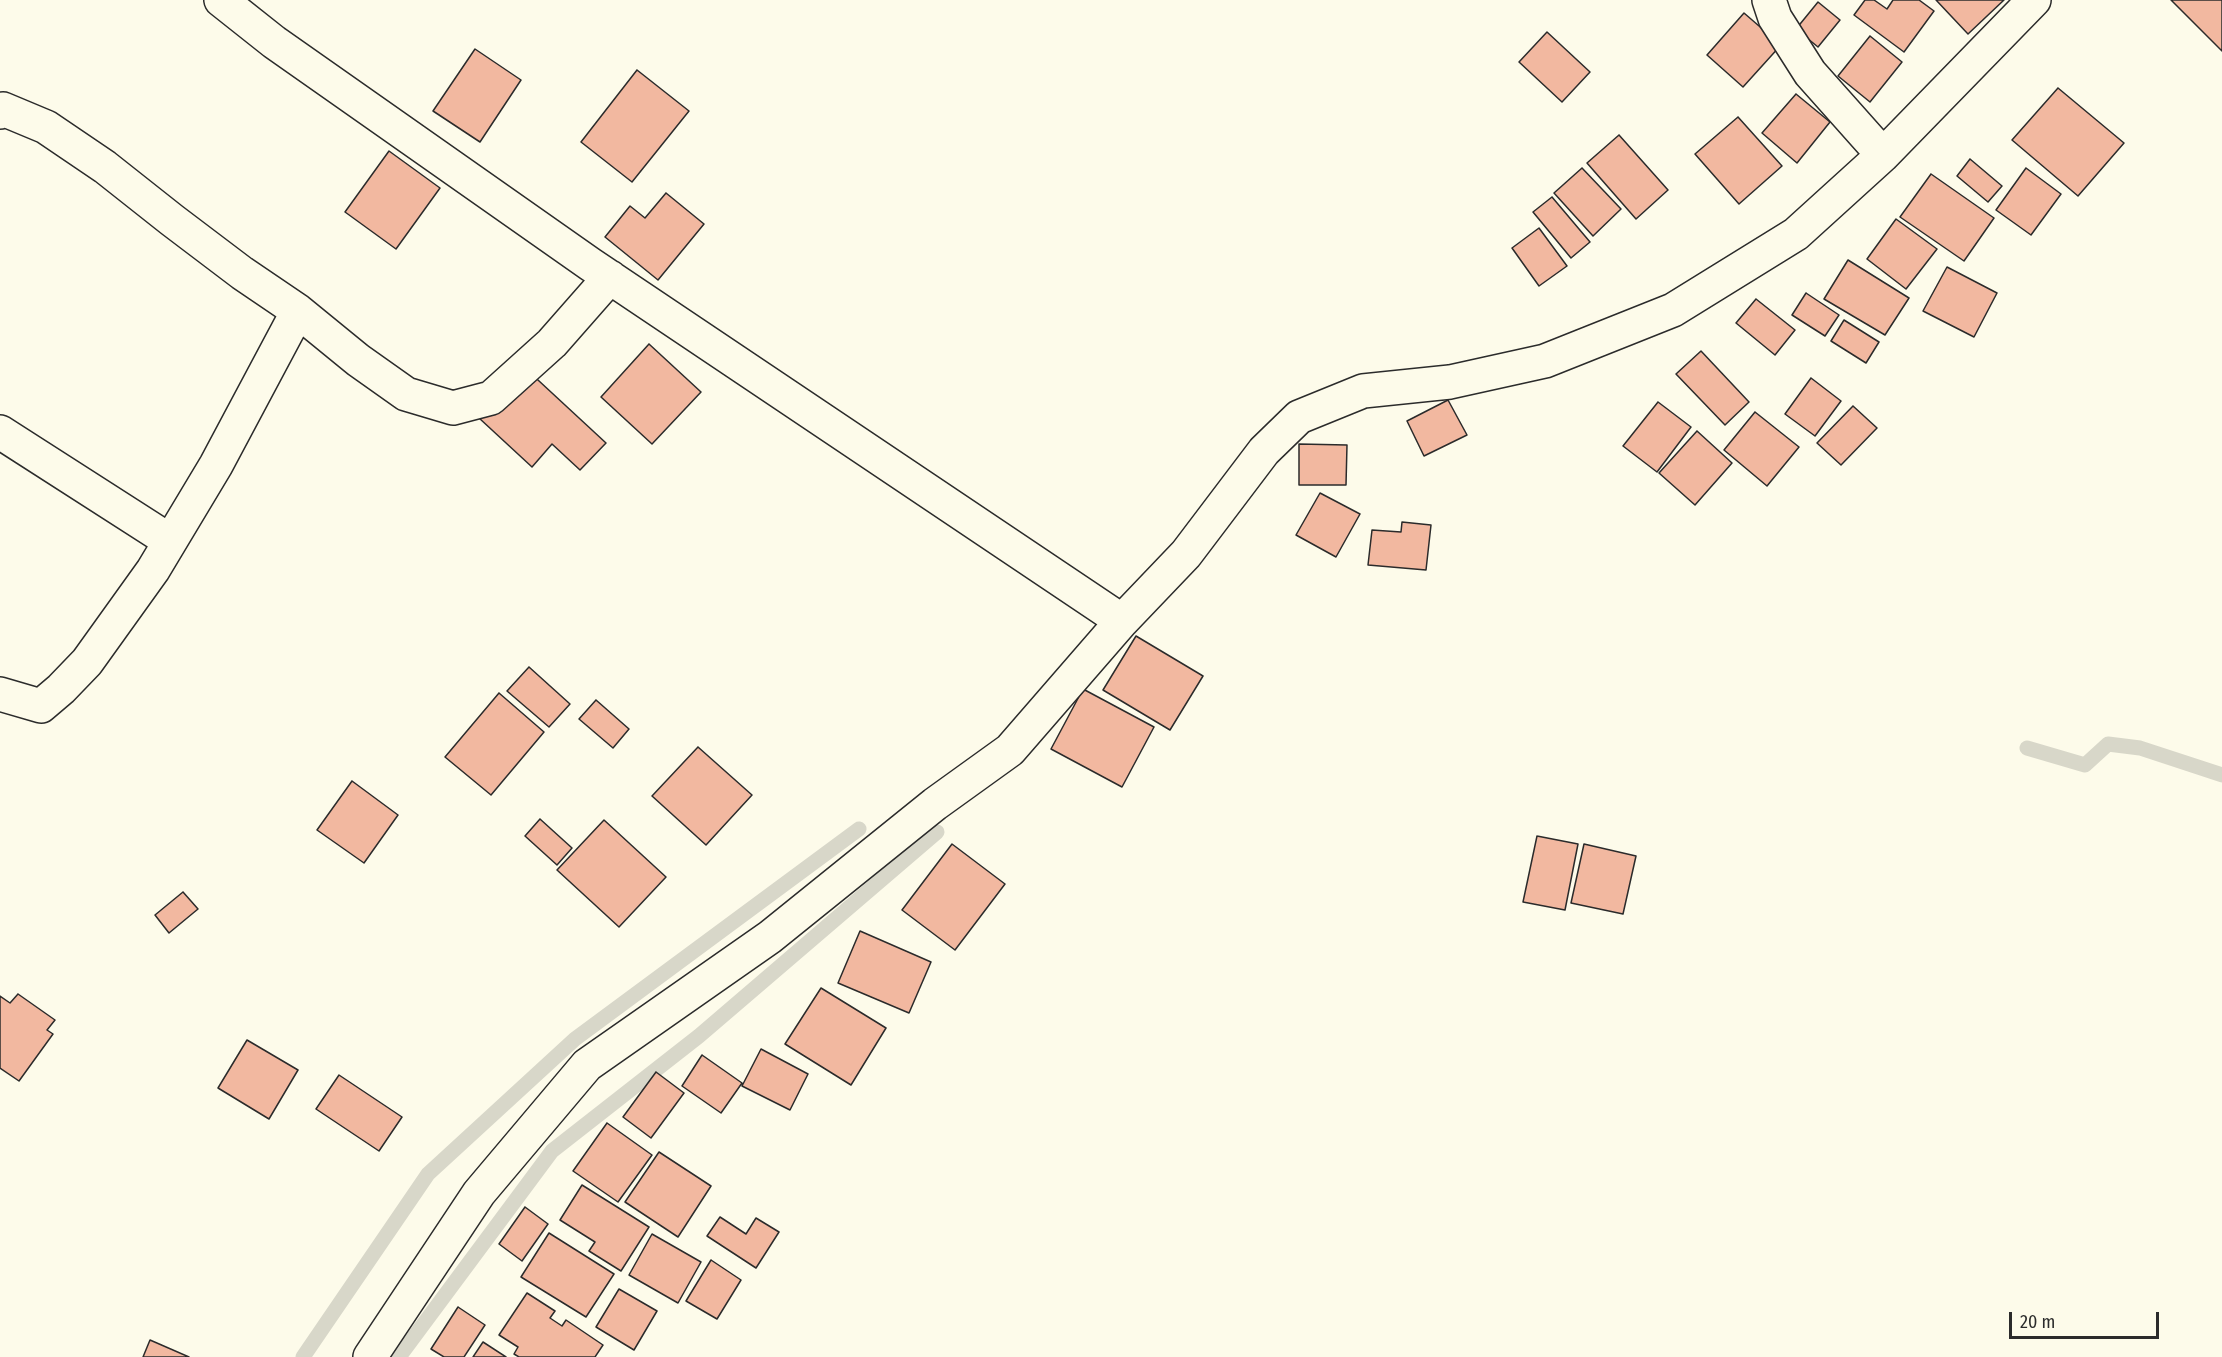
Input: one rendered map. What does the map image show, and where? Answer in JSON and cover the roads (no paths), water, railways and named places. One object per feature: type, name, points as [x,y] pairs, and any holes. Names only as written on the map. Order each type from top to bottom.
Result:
[{"type":"street","points":[[221,0],[273,42],[610,277],[1122,621]]},
{"type":"street","points":[[1769,0],[1775,18],[1810,73],[1883,155]]},
{"type":"street","points":[[370,1357],[479,1192],[587,1065],[770,937],[935,804],[1010,750],[1122,621],[1186,554],[1264,451],[1299,417],[1363,391],[1450,382],[1545,361],[1673,310],[1796,234],[1883,155],[2034,0]]},
{"type":"street","points":[[0,112],[3,109],[46,127],[86,153],[233,267],[298,311],[358,360],[406,394],[453,408],[491,398],[552,343],[610,277]]},
{"type":"street","points":[[0,694],[41,705],[61,689],[87,662],[153,570],[216,465],[298,311]]},
{"type":"street","points":[[0,432],[170,541]]},
{"type":"waterway","points":[[2027,748],[2085,765],[2108,744],[2140,748],[2222,775]]},
{"type":"waterway","points":[[303,1357],[428,1174],[575,1039],[859,829]]},
{"type":"waterway","points":[[399,1357],[552,1151],[699,1036],[937,832]]}]
